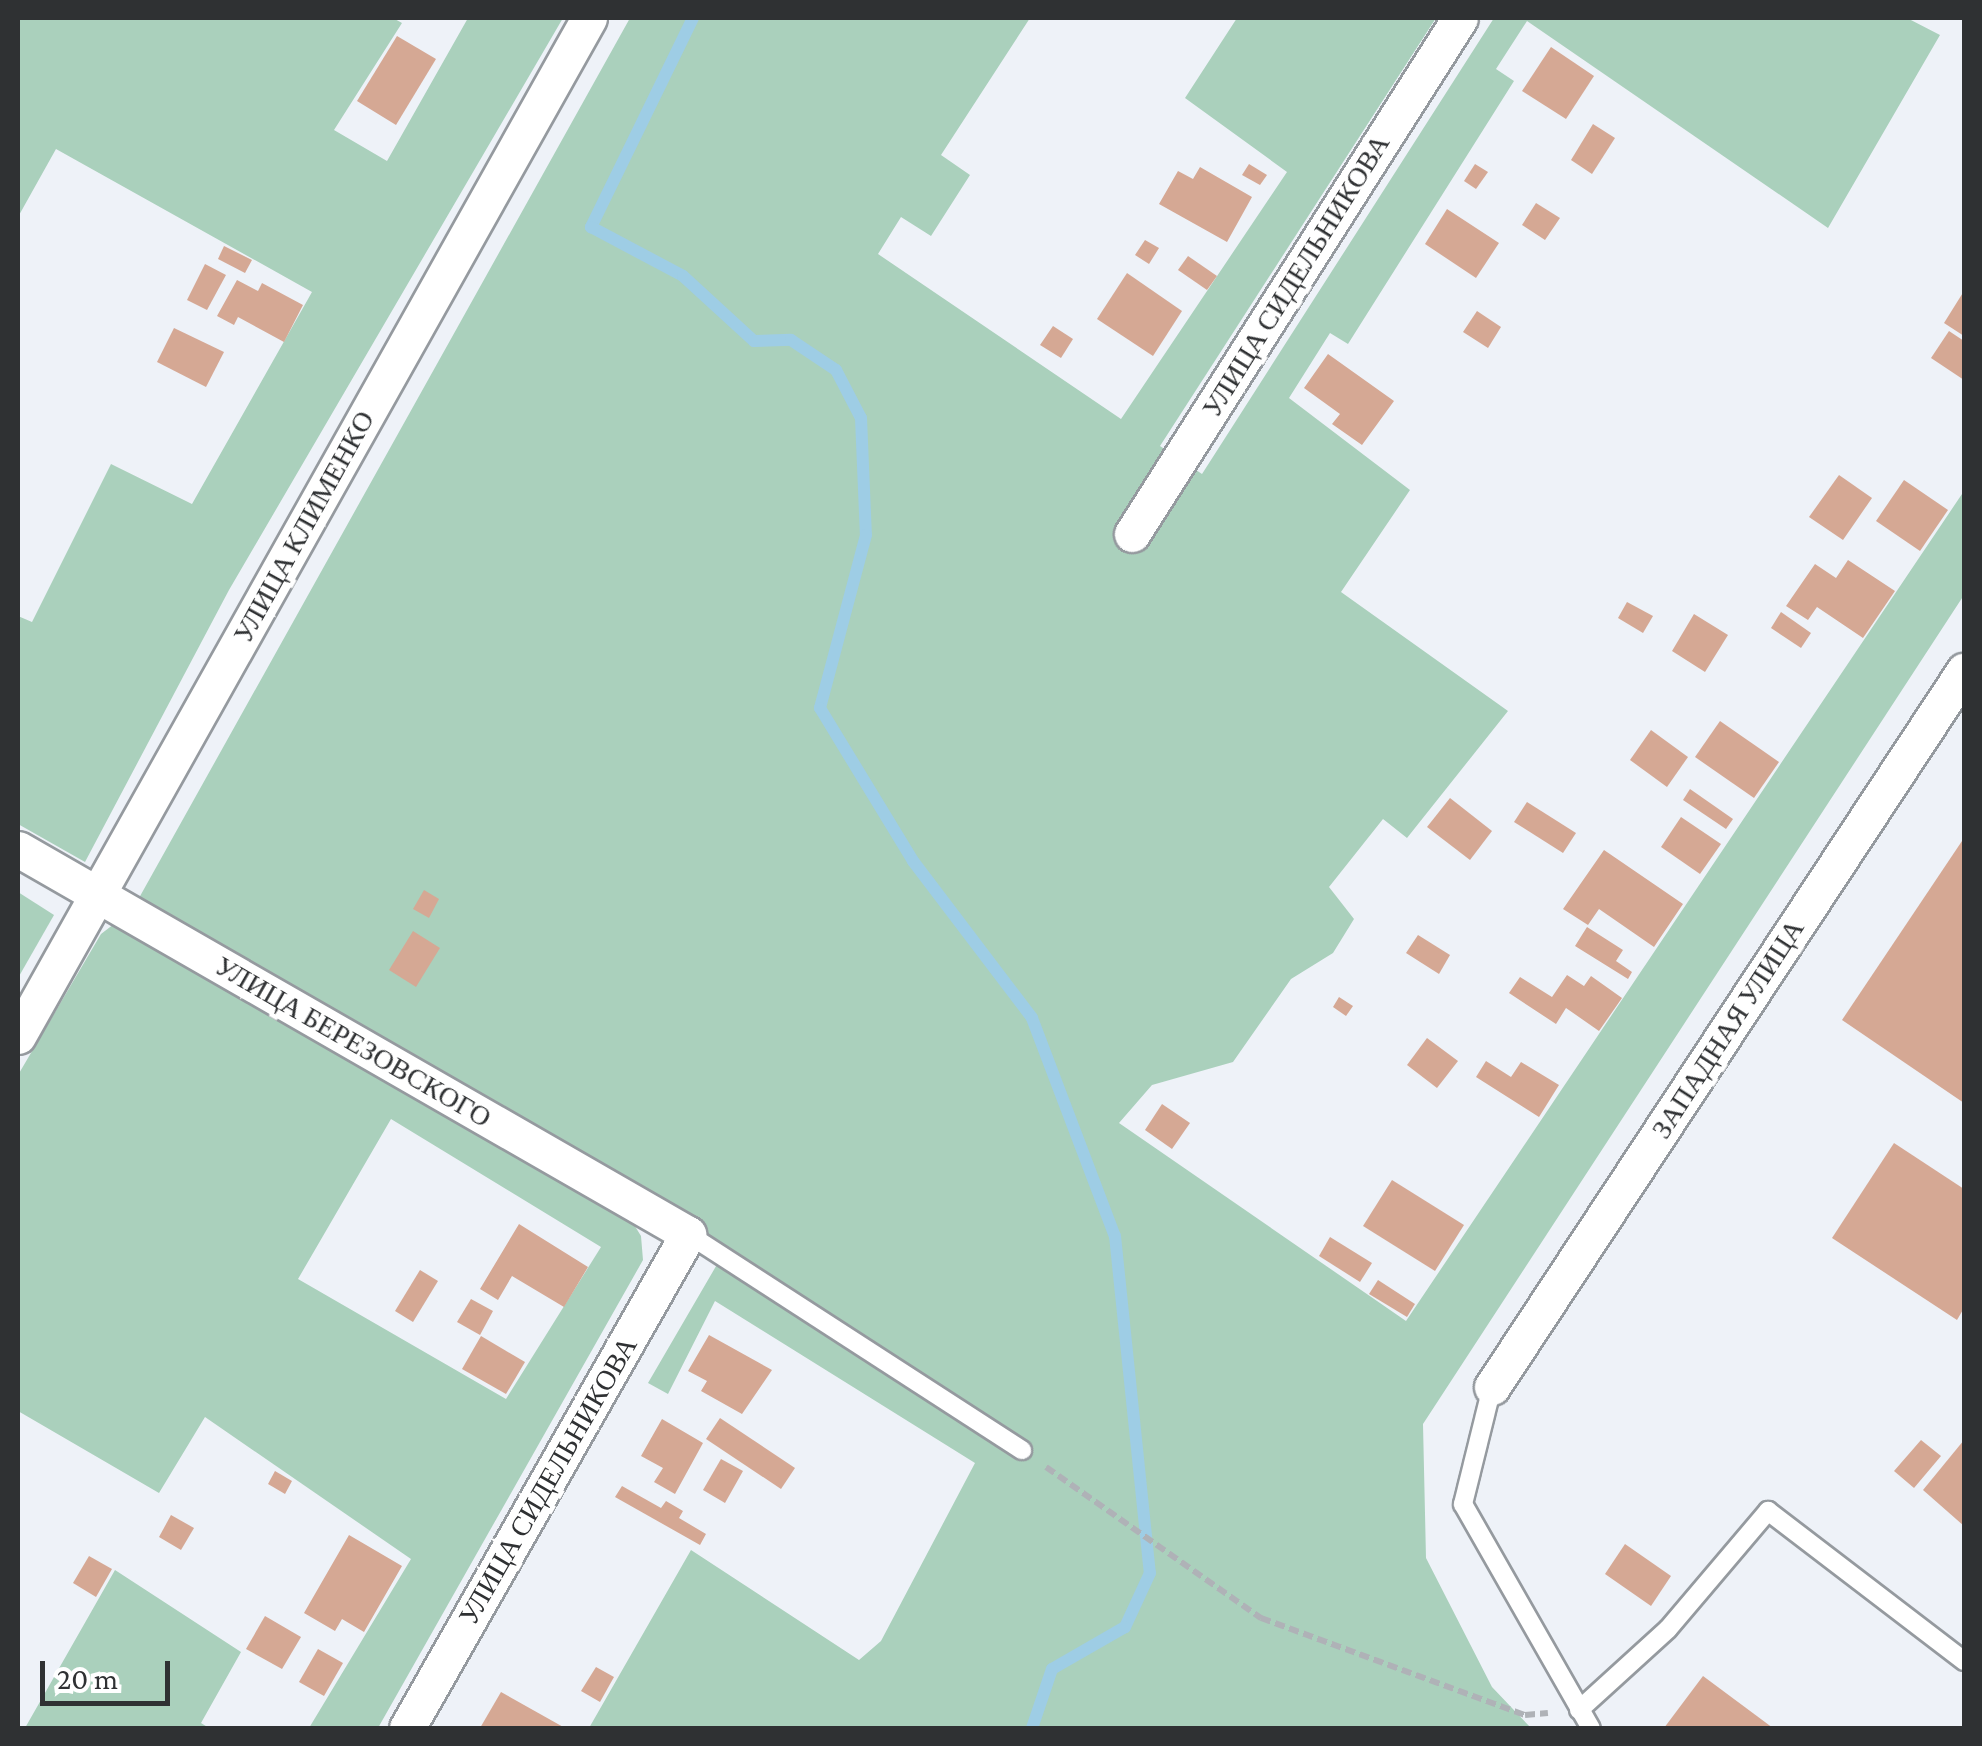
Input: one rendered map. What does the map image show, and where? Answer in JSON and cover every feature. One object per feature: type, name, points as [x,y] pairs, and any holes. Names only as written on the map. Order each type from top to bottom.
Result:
[{"type":"street","name":"УЛИЦА КЛИМЕНКО","points":[[18,1036],[589,18]]},
{"type":"street","name":"УЛИЦА СИДЕЛЬНИКОВА","points":[[1132,534],[1460,18]]},
{"type":"street","name":"ЗАПАДНАЯ УЛИЦА","points":[[1492,1387],[1964,671]]},
{"type":"street","name":"УЛИЦА БЕРЕЗОВСКОГО","points":[[18,849],[688,1234]]},
{"type":"street","name":"УЛИЦА СИДЕЛЬНИКОВА","points":[[407,1728],[688,1234]]},
{"type":"lane","points":[[688,1234],[1022,1450]]},
{"type":"lane","points":[[1492,1387],[1463,1504],[1591,1728]]},
{"type":"lane","points":[[1579,1710],[1668,1629],[1768,1511],[1964,1660]]},
{"type":"path","points":[[1022,1450],[1261,1618],[1525,1715],[1579,1710]]},
{"type":"green space","points":[[18,18],[393,18],[402,23],[334,130],[387,161],[468,18],[563,18],[229,590],[85,862],[18,824],[18,616],[32,622],[111,464],[192,504],[312,292],[56,149],[18,217]]},
{"type":"green space","points":[[630,18],[1030,18],[941,155],[970,175],[931,236],[901,217],[878,254],[1121,419],[1287,172],[1185,98],[1237,18],[1436,18],[1160,446],[1202,474],[1494,18],[1907,18],[1940,35],[1828,228],[1527,21],[1496,69],[1514,81],[1348,344],[1330,333],[1289,398],[1410,490],[1341,592],[1508,711],[1407,838],[1383,819],[1329,887],[1354,919],[1333,953],[1291,979],[1233,1062],[1152,1085],[1119,1123],[1406,1321],[1964,491],[1964,595],[1423,1424],[1426,1558],[1492,1687],[1531,1728],[589,1728],[691,1550],[859,1660],[881,1641],[975,1463],[715,1301],[668,1394],[648,1383],[726,1249],[573,1150],[139,898]]},
{"type":"green space","points":[[18,892],[54,915],[18,978]]},
{"type":"green space","points":[[114,924],[131,928],[633,1223],[641,1236],[643,1260],[378,1728],[309,1728],[411,1559],[205,1417],[159,1493],[18,1411],[18,1075],[101,934]],"holes":[[[391,1119],[601,1247],[506,1399],[298,1279]]]},
{"type":"green space","points":[[115,1570],[241,1652],[201,1723],[209,1728],[25,1728]]},
{"type":"building","points":[[397,36],[436,59],[396,125],[357,101]]},
{"type":"building","points":[[1551,47],[1594,76],[1566,119],[1522,91]]},
{"type":"building","points":[[1593,124],[1615,138],[1592,174],[1571,160]]},
{"type":"building","points":[[1249,164],[1267,175],[1260,185],[1242,175]]},
{"type":"building","points":[[1475,164],[1488,172],[1476,189],[1464,181]]},
{"type":"building","points":[[1200,167],[1252,197],[1227,242],[1159,204],[1178,171],[1193,179]]},
{"type":"building","points":[[1536,203],[1560,218],[1545,240],[1522,225]]},
{"type":"building","points":[[1447,209],[1499,243],[1476,278],[1425,244]]},
{"type":"building","points":[[1145,240],[1159,248],[1149,264],[1135,255]]},
{"type":"building","points":[[224,246],[252,260],[245,273],[218,259]]},
{"type":"building","points":[[1188,256],[1217,276],[1207,290],[1178,270]]},
{"type":"building","points":[[205,264],[226,275],[207,310],[187,300]]},
{"type":"building","points":[[1127,273],[1182,311],[1153,356],[1097,319]]},
{"type":"building","points":[[237,280],[258,291],[262,283],[303,305],[284,342],[238,317],[234,325],[217,316]]},
{"type":"building","points":[[1964,291],[1964,336],[1944,323]]},
{"type":"building","points":[[1477,311],[1501,327],[1488,348],[1463,332]]},
{"type":"building","points":[[1053,326],[1073,339],[1061,358],[1040,345]]},
{"type":"building","points":[[174,328],[224,352],[206,387],[157,362]]},
{"type":"building","points":[[1949,331],[1964,341],[1964,380],[1931,358]]},
{"type":"building","points":[[1328,354],[1394,401],[1362,445],[1332,424],[1340,414],[1304,388]]},
{"type":"building","points":[[1839,475],[1872,498],[1843,540],[1809,517]]},
{"type":"building","points":[[1904,480],[1948,510],[1920,551],[1876,521]]},
{"type":"building","points":[[1848,560],[1895,591],[1863,638],[1817,607],[1808,620],[1786,606],[1815,564],[1836,578]]},
{"type":"building","points":[[1627,602],[1653,616],[1643,633],[1618,618]]},
{"type":"building","points":[[1781,612],[1811,633],[1801,648],[1771,628]]},
{"type":"building","points":[[1694,614],[1728,635],[1705,672],[1672,651]]},
{"type":"building","points":[[1720,721],[1779,762],[1754,798],[1695,757]]},
{"type":"building","points":[[1651,730],[1688,757],[1667,787],[1630,760]]},
{"type":"building","points":[[1690,789],[1733,819],[1726,829],[1683,800]]},
{"type":"building","points":[[1450,798],[1492,831],[1470,860],[1427,827]]},
{"type":"building","points":[[1527,802],[1576,833],[1563,853],[1514,822]]},
{"type":"building","points":[[1681,817],[1721,844],[1700,874],[1661,847]]},
{"type":"building","points":[[1964,838],[1964,1103],[1842,1020]]},
{"type":"building","points":[[1604,850],[1683,904],[1654,947],[1599,909],[1588,925],[1563,909]]},
{"type":"building","points":[[424,890],[439,899],[429,918],[413,909]]},
{"type":"building","points":[[1587,927],[1623,950],[1616,961],[1632,972],[1628,979],[1575,946]]},
{"type":"building","points":[[413,931],[440,948],[416,987],[389,970]]},
{"type":"building","points":[[1418,935],[1450,955],[1439,974],[1406,953]]},
{"type":"building","points":[[1567,975],[1584,986],[1591,976],[1622,998],[1599,1031],[1566,1008],[1556,1024],[1509,993],[1520,977],[1552,997]]},
{"type":"building","points":[[1339,997],[1353,1006],[1346,1016],[1333,1007]]},
{"type":"building","points":[[1427,1038],[1458,1061],[1437,1088],[1407,1065]]},
{"type":"building","points":[[1486,1061],[1511,1077],[1521,1062],[1559,1085],[1539,1117],[1476,1077]]},
{"type":"building","points":[[1162,1104],[1190,1123],[1172,1149],[1145,1130]]},
{"type":"building","points":[[1894,1143],[1964,1189],[1964,1308],[1957,1320],[1832,1238]]},
{"type":"building","points":[[1392,1180],[1464,1225],[1435,1271],[1363,1226]]},
{"type":"building","points":[[519,1224],[588,1267],[564,1307],[512,1276],[498,1300],[480,1289]]},
{"type":"building","points":[[1330,1237],[1372,1263],[1360,1282],[1319,1256]]},
{"type":"building","points":[[420,1270],[438,1281],[413,1322],[395,1311]]},
{"type":"building","points":[[1378,1280],[1415,1304],[1407,1317],[1369,1294]]},
{"type":"building","points":[[471,1299],[493,1311],[480,1335],[457,1322]]},
{"type":"building","points":[[709,1335],[772,1370],[742,1414],[701,1391],[707,1381],[688,1371]]},
{"type":"building","points":[[481,1336],[525,1362],[506,1394],[462,1369]]},
{"type":"building","points":[[720,1418],[795,1468],[781,1489],[706,1439]]},
{"type":"building","points":[[662,1419],[703,1443],[675,1494],[654,1482],[663,1468],[641,1456]]},
{"type":"building","points":[[1921,1440],[1941,1456],[1914,1488],[1894,1471]]},
{"type":"building","points":[[1964,1440],[1964,1526],[1923,1490]]},
{"type":"building","points":[[721,1459],[743,1471],[725,1503],[703,1490]]},
{"type":"building","points":[[275,1471],[292,1481],[285,1494],[268,1484]]},
{"type":"building","points":[[622,1486],[661,1508],[666,1501],[683,1511],[679,1518],[706,1534],[700,1545],[615,1497]]},
{"type":"building","points":[[171,1515],[194,1528],[181,1550],[159,1537]]},
{"type":"building","points":[[349,1535],[402,1566],[364,1632],[342,1619],[335,1631],[304,1613]]},
{"type":"building","points":[[1625,1544],[1671,1576],[1651,1606],[1605,1574]]},
{"type":"building","points":[[89,1556],[112,1569],[96,1597],[73,1583]]},
{"type":"building","points":[[265,1616],[301,1637],[282,1669],[246,1649]]},
{"type":"building","points":[[318,1649],[343,1663],[324,1696],[299,1682]]},
{"type":"building","points":[[596,1667],[614,1677],[600,1702],[581,1691]]},
{"type":"building","points":[[1703,1676],[1773,1728],[1664,1728]]},
{"type":"building","points":[[501,1692],[565,1728],[480,1728]]},
{"type":"waterway","points":[[693,18],[591,227],[683,276],[754,341],[791,340],[836,370],[861,418],[866,535],[820,708],[913,861],[1032,1018],[1115,1236],[1150,1573],[1125,1627],[1052,1669],[1032,1728]]}]
